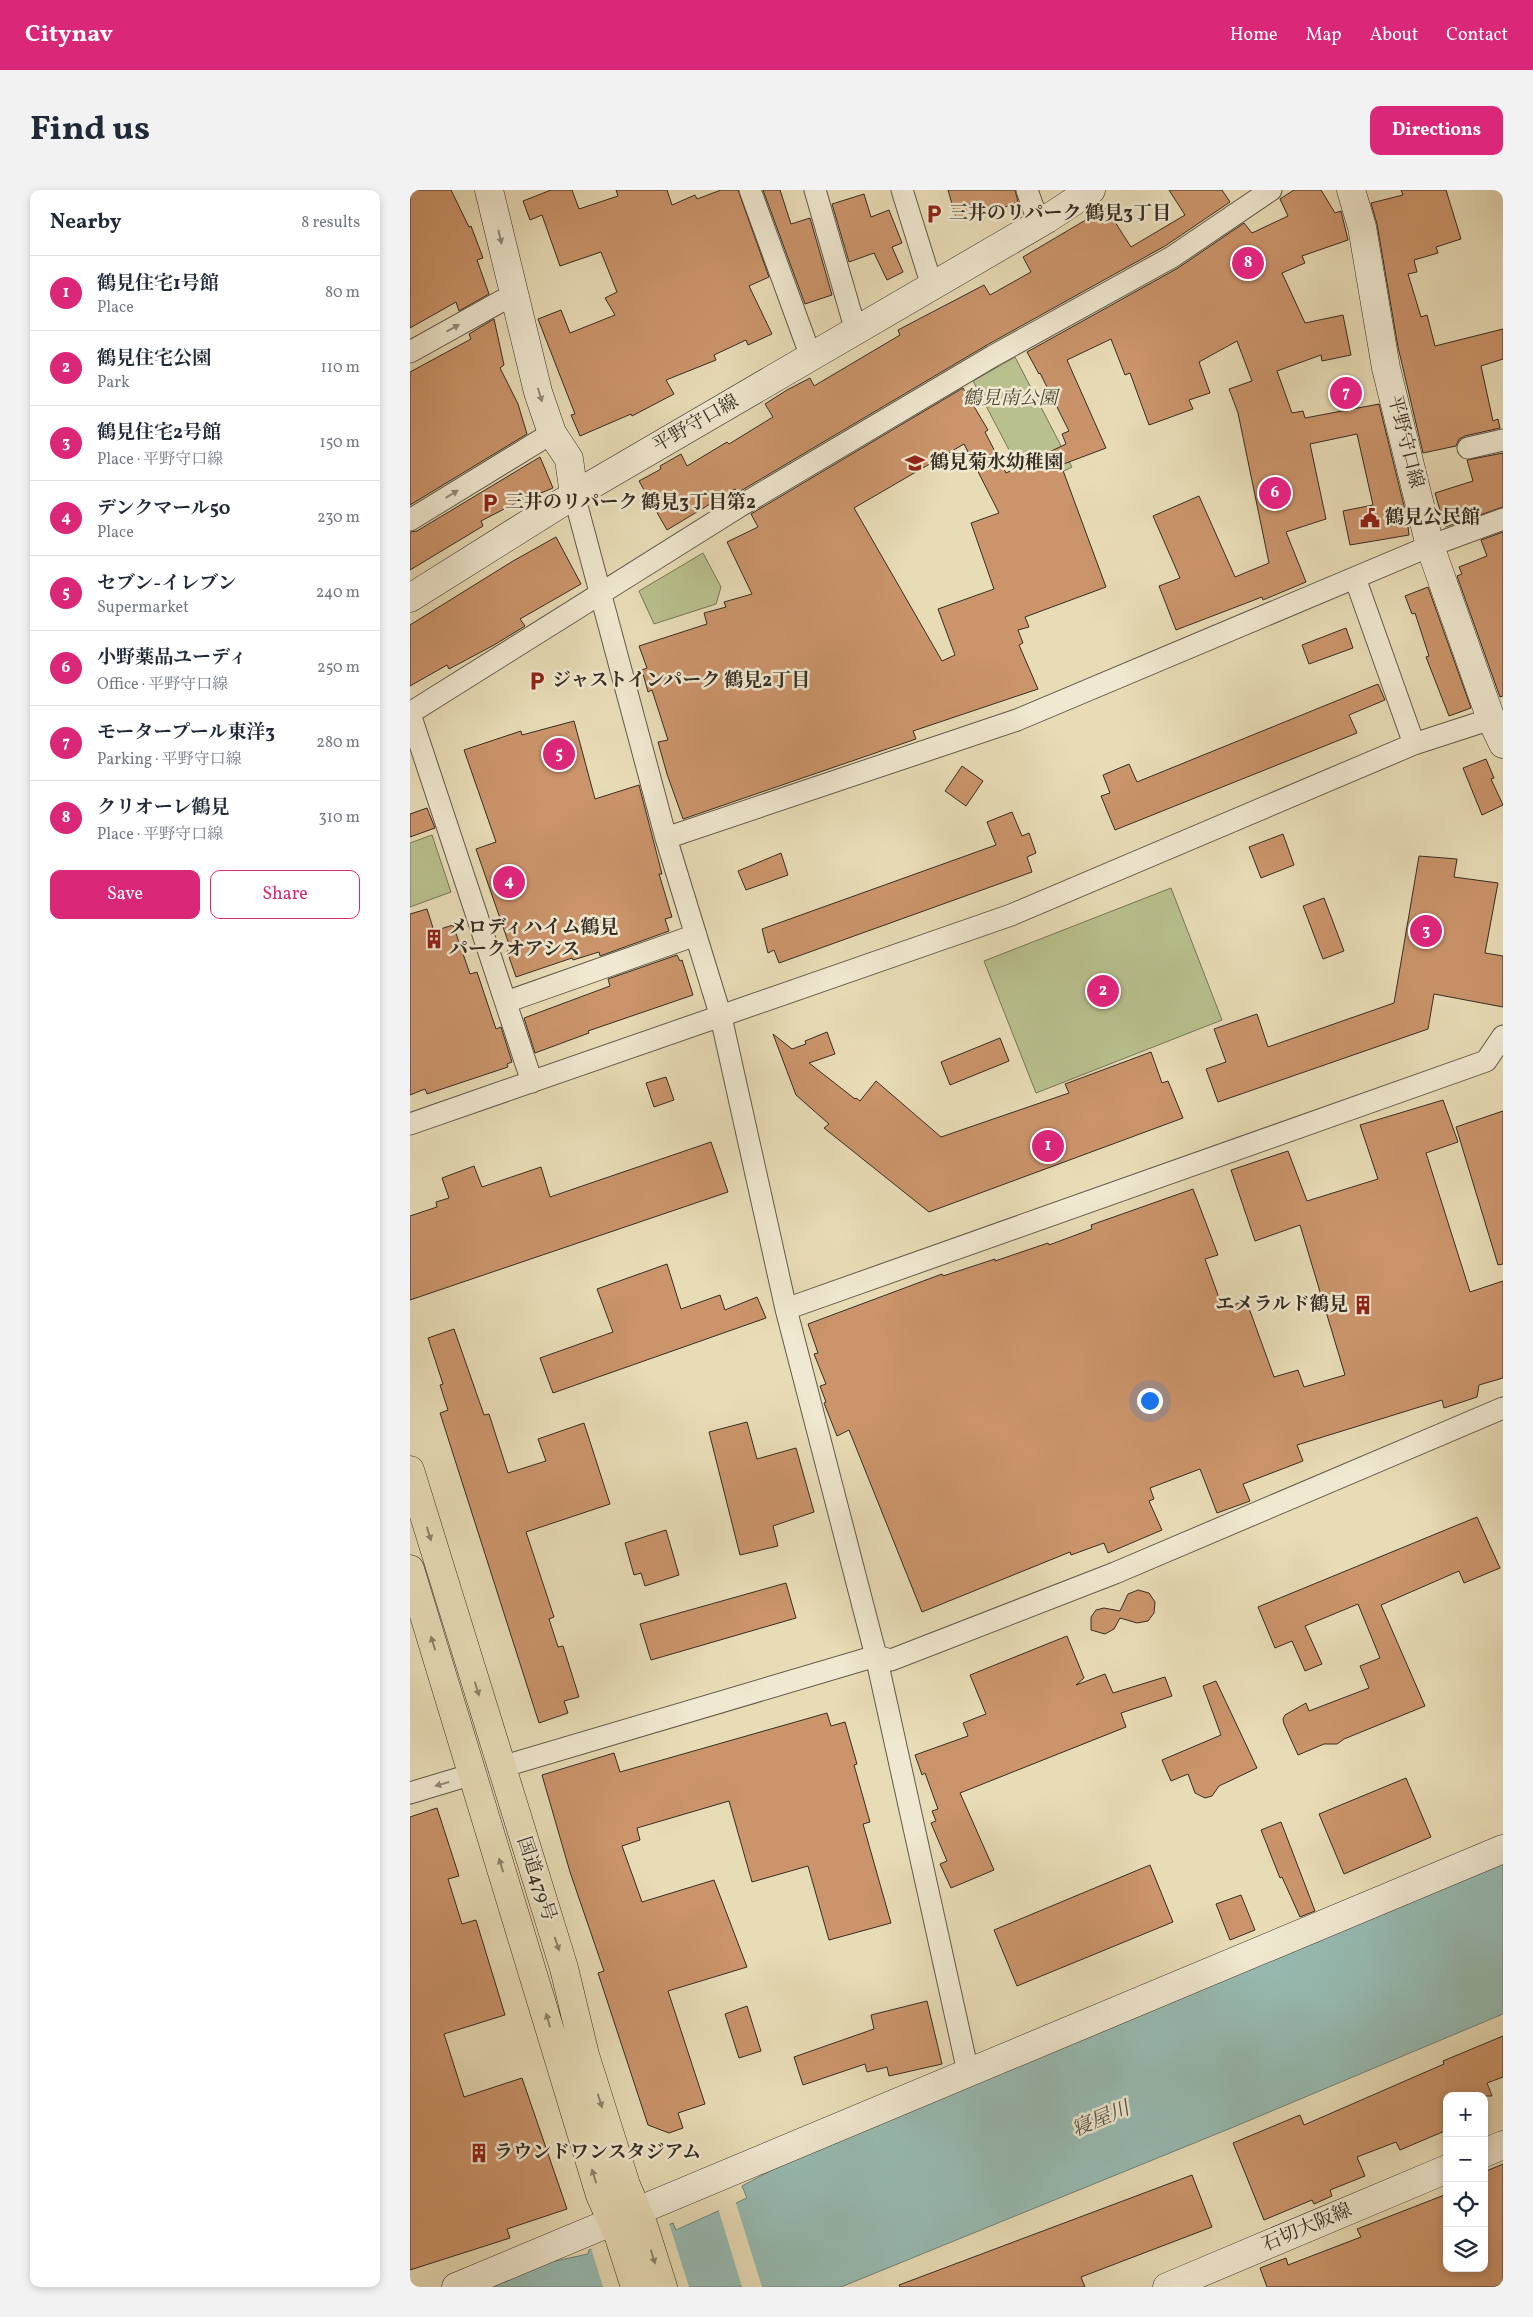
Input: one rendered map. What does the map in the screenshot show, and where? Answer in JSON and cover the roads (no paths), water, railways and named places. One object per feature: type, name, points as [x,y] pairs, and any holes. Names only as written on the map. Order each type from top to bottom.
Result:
[{"type":"highway","name":"国道479号","points":[[410,1470],[564,1968],[585,2055],[626,2185],[641,2219],[662,2287]]},
{"type":"highway","name":"国道479号","points":[[410,1569],[600,2195],[615,2229],[635,2287]]},
{"type":"main road","points":[[489,190],[538,392],[552,433],[570,459],[574,495]]},
{"type":"main road","name":"平野守口線","points":[[410,598],[574,495],[1039,224],[1091,190]]},
{"type":"main road","name":"平野守口線","points":[[1351,190],[1362,227],[1386,368],[1430,546],[1491,719],[1503,744]]},
{"type":"main road","points":[[456,2287],[641,2219],[779,2150],[1503,1849]]},
{"type":"main road","points":[[1488,2151],[1503,2145]]},
{"type":"main road","name":"石切大阪線","points":[[1167,2287],[1202,2280],[1443,2171]]},
{"type":"street","points":[[750,190],[811,357]]},
{"type":"street","points":[[814,190],[856,330]]},
{"type":"street","points":[[902,190],[932,286]]},
{"type":"street","points":[[1027,190],[1039,224]]},
{"type":"street","points":[[532,1082],[410,713],[740,506],[993,356],[1172,257],[1271,190]]},
{"type":"street","points":[[410,352],[514,294]]},
{"type":"street","points":[[410,520],[552,433]]},
{"type":"street","points":[[1468,448],[1503,440]]},
{"type":"street","points":[[574,495],[666,838],[721,1016],[786,1309],[876,1656],[968,2072]]},
{"type":"street","points":[[666,838],[1017,720],[1430,546],[1503,519]]},
{"type":"street","points":[[1355,578],[1414,744]]},
{"type":"street","points":[[410,1124],[1011,915],[1414,744],[1491,719]]},
{"type":"street","points":[[506,1002],[696,935]]},
{"type":"street","points":[[786,1309],[1486,1061],[1503,1036]]},
{"type":"street","points":[[501,1767],[876,1656],[891,1660],[1115,1573],[1503,1408]]},
{"type":"street","points":[[410,1793],[473,1774]]},
{"type":"water","name":"寝屋川","points":[[1503,1864],[1503,2014],[1236,2126],[841,2287],[488,2287],[546,2263],[588,2254],[589,2250],[666,2219],[668,2225],[673,2223],[676,2230],[747,2198],[742,2186],[783,2164]]},
{"type":"place","name":"三井のリパーク 鶴見3丁目","points":[[934,214]]},
{"type":"place","name":"クリオーレ鶴見","points":[[1248,263]]},
{"type":"place","name":"モータープール東洋3","points":[[1346,393]]},
{"type":"place","name":"鶴見菊水幼稚園","points":[[915,463]]},
{"type":"place","name":"小野薬品ユーディ","points":[[1275,493]]},
{"type":"place","name":"三井のリパーク 鶴見3丁目第2","points":[[490,503]]},
{"type":"place","name":"鶴見公民館","points":[[1370,518]]},
{"type":"place","name":"ジャストインパーク 鶴見2丁目","points":[[537,681]]},
{"type":"place","name":"セブン-イレブン","points":[[559,754]]},
{"type":"place","name":"デンクマール50","points":[[509,882]]},
{"type":"place","name":"鶴見住宅2号館","points":[[1426,931]]},
{"type":"place","name":"メロディハイム鶴見 パークオアシス","points":[[434,939]]},
{"type":"place","name":"鶴見住宅公園","points":[[1103,991]]},
{"type":"place","name":"鶴見住宅1号館","points":[[1048,1146]]},
{"type":"place","name":"エメラルド鶴見","points":[[1363,1305]]},
{"type":"place","name":"ラウンドワンスタジアム","points":[[479,2153]]},
{"type":"park label","name":"鶴見南公園","points":[[1010,399]]}]
